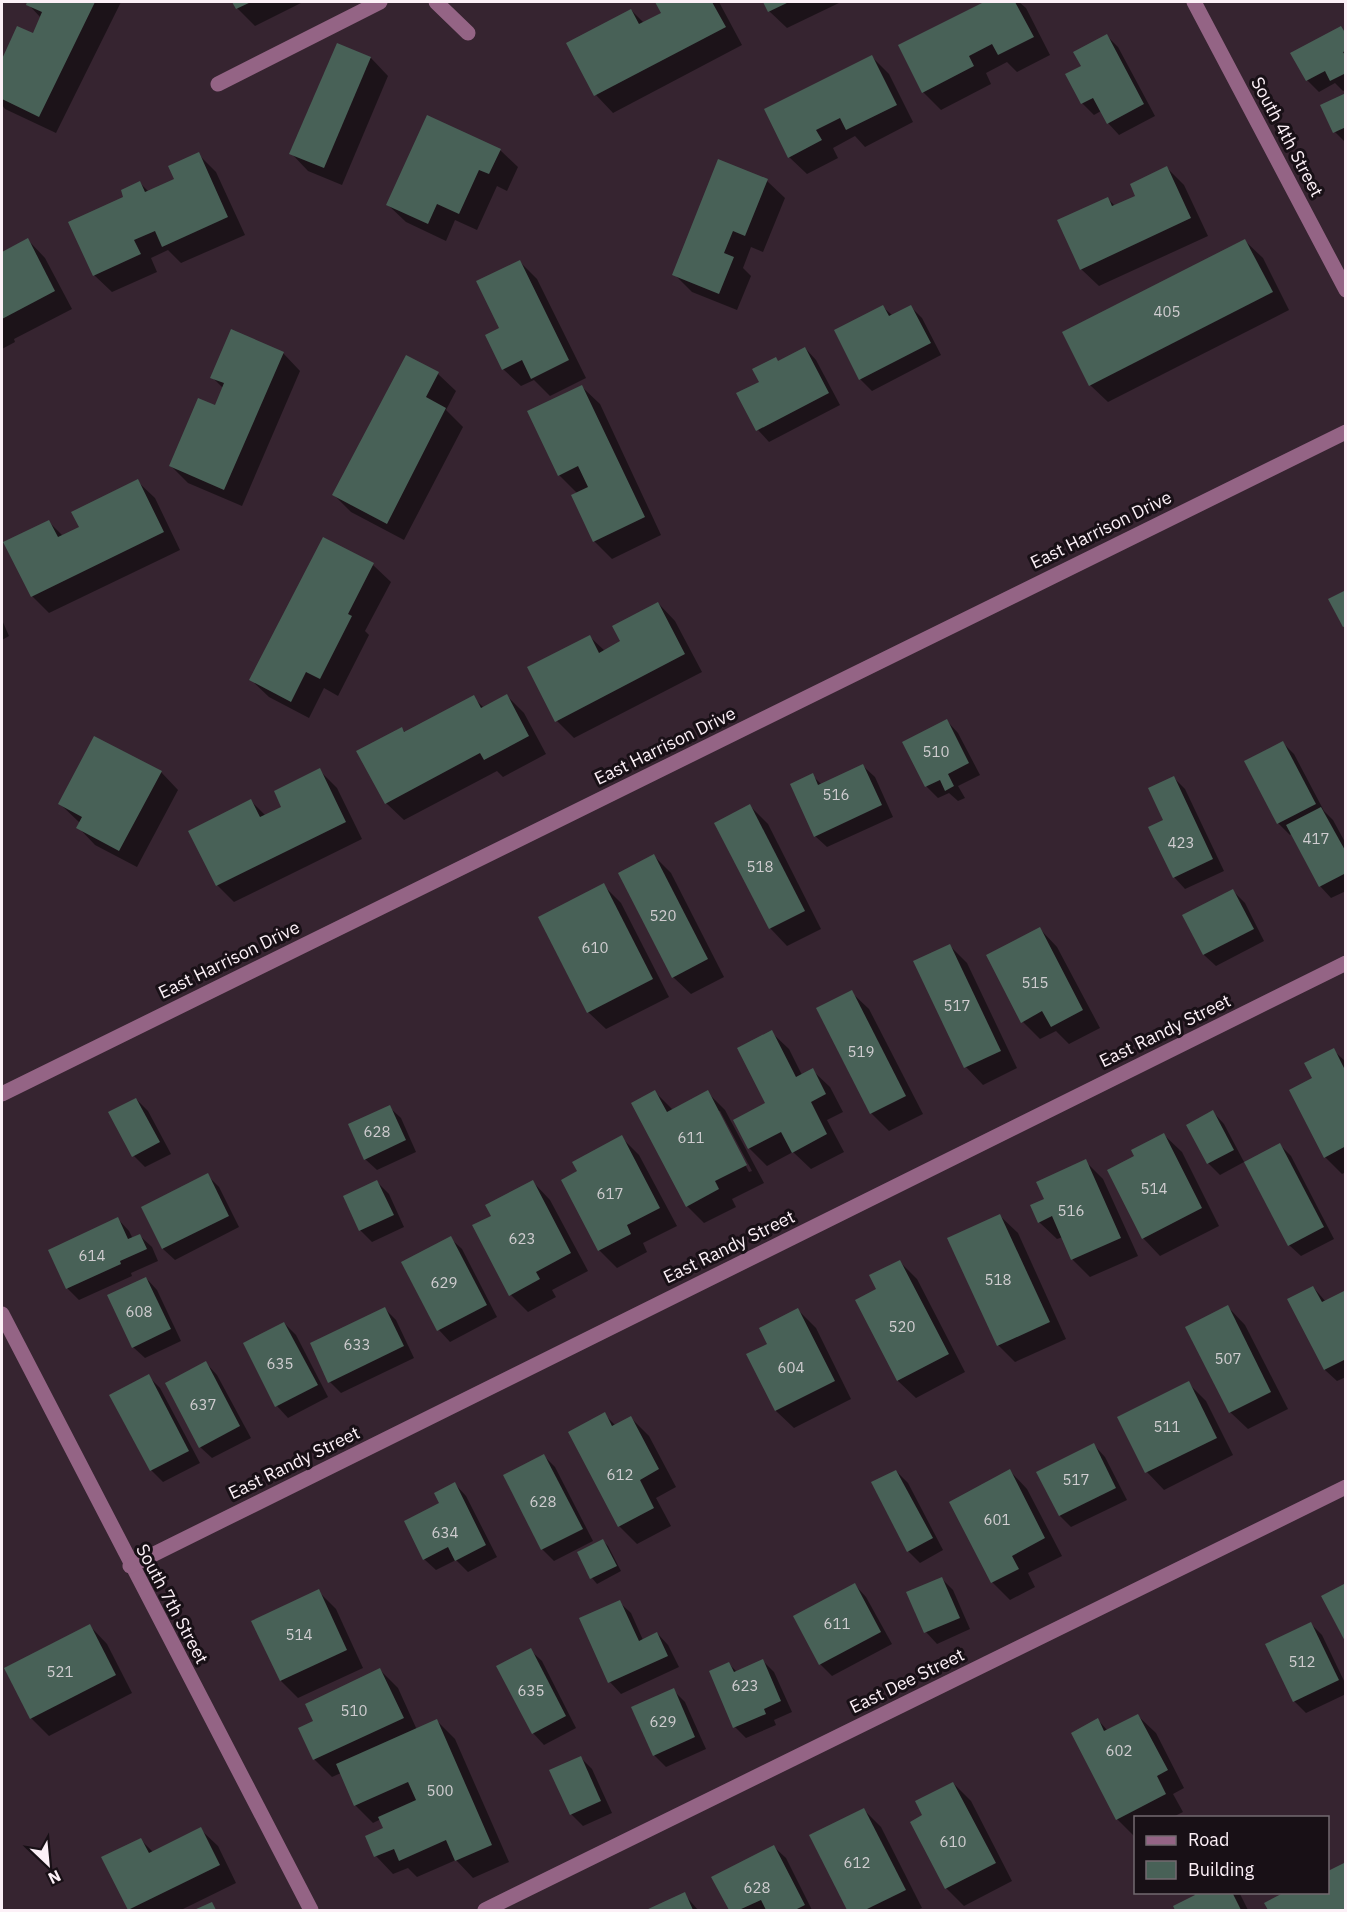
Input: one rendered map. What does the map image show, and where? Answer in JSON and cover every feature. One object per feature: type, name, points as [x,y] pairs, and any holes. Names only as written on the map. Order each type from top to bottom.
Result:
[{"type":"street","points":[[218,84],[380,2]]},
{"type":"street","points":[[436,2],[468,33]]},
{"type":"street","name":"South 4th Street","points":[[1194,2],[1346,290]]},
{"type":"street","name":"East Harrison Drive","points":[[2,1094],[1346,432]]},
{"type":"street","name":"East Randy Street","points":[[130,1566],[1346,963]]},
{"type":"street","name":"South 7th Street","points":[[2,1314],[130,1566],[311,1911]]},
{"type":"street","name":"East Dee Street","points":[[485,1911],[1346,1487]]},
{"type":"building","points":[[27,2],[95,2],[39,117],[2,99],[2,59],[17,26],[33,33],[42,12],[26,5]]},
{"type":"building","points":[[232,2],[251,2],[236,9]]},
{"type":"building","points":[[655,2],[712,2],[726,27],[594,96],[566,43],[631,9],[639,24],[661,13]]},
{"type":"building","points":[[763,2],[789,2],[768,12]]},
{"type":"building","points":[[984,2],[1015,2],[1034,37],[998,55],[992,44],[969,56],[974,66],[922,93],[898,45]]},
{"type":"building","points":[[1341,26],[1346,34],[1346,51],[1343,52],[1346,57],[1346,73],[1330,81],[1325,71],[1306,81],[1290,53]]},
{"type":"building","points":[[1107,34],[1144,104],[1107,124],[1093,98],[1081,104],[1065,74],[1081,66],[1073,52]]},
{"type":"building","points":[[337,43],[371,57],[324,168],[289,154]]},
{"type":"building","points":[[872,55],[897,105],[846,130],[840,118],[816,130],[822,140],[788,158],[764,109]]},
{"type":"building","points":[[1346,93],[1346,127],[1333,133],[1320,105]]},
{"type":"building","points":[[427,115],[501,149],[489,174],[479,170],[459,214],[437,204],[428,224],[386,205]]},
{"type":"building","points":[[199,152],[228,217],[162,247],[155,231],[134,240],[141,254],[93,276],[68,222],[123,197],[121,190],[140,181],[145,192],[174,179],[168,166]]},
{"type":"building","points":[[718,159],[768,179],[745,236],[733,231],[724,253],[734,257],[719,294],[672,275]]},
{"type":"building","points":[[1167,166],[1191,218],[1080,270],[1057,220],[1108,197],[1112,206],[1135,196],[1130,184]]},
{"type":"building","points":[[28,238],[55,291],[2,319],[2,252]]},
{"type":"building","points":[[1245,239],[1273,292],[1089,386],[1062,332]]},
{"type":"building","points":[[520,260],[569,360],[531,379],[522,360],[502,370],[485,335],[499,328],[476,281]]},
{"type":"building","points":[[883,305],[889,316],[911,305],[931,343],[859,380],[834,330]]},
{"type":"building","points":[[231,329],[284,352],[224,490],[169,466],[198,398],[215,405],[224,383],[210,378]]},
{"type":"building","points":[[805,347],[829,393],[756,431],[736,393],[759,382],[752,369],[776,357],[778,361]]},
{"type":"building","points":[[406,355],[439,372],[426,397],[446,408],[387,524],[332,495]]},
{"type":"building","points":[[582,385],[645,517],[593,542],[571,495],[588,487],[578,466],[558,476],[527,411]]},
{"type":"building","points":[[138,479],[164,532],[31,597],[3,542],[49,520],[58,537],[79,527],[71,512]]},
{"type":"building","points":[[323,537],[374,563],[348,614],[352,616],[320,679],[306,672],[291,702],[249,680]]},
{"type":"building","points":[[1346,590],[1346,626],[1343,627],[1328,599]]},
{"type":"building","points":[[658,602],[685,654],[555,722],[527,667],[590,635],[599,653],[620,641],[612,626]]},
{"type":"building","points":[[507,694],[529,736],[484,760],[480,753],[385,804],[356,751],[402,727],[404,732],[474,695],[481,708]]},
{"type":"building","points":[[947,719],[969,763],[948,774],[954,786],[945,791],[940,780],[925,787],[902,742]]},
{"type":"building","points":[[94,736],[162,771],[119,851],[76,828],[82,817],[58,804]]},
{"type":"building","points":[[1283,741],[1316,804],[1277,824],[1244,761]]},
{"type":"building","points":[[863,764],[882,805],[814,837],[790,784],[813,773],[818,785]]},
{"type":"building","points":[[320,768],[346,822],[216,886],[188,831],[251,799],[260,817],[281,807],[274,791]]},
{"type":"building","points":[[1174,776],[1213,859],[1173,878],[1148,827],[1163,820],[1148,788]]},
{"type":"building","points":[[750,804],[805,911],[769,929],[714,823]]},
{"type":"building","points":[[1321,807],[1346,852],[1346,873],[1319,887],[1286,825]]},
{"type":"building","points":[[654,854],[708,959],[672,978],[618,873]]},
{"type":"building","points":[[604,883],[653,979],[587,1013],[538,917]]},
{"type":"building","points":[[1233,889],[1254,929],[1203,955],[1182,915]]},
{"type":"building","points":[[1040,927],[1083,1010],[1051,1027],[1042,1011],[1021,1023],[986,955]]},
{"type":"building","points":[[950,944],[1001,1051],[964,1068],[913,961]]},
{"type":"building","points":[[852,990],[906,1096],[870,1114],[816,1008]]},
{"type":"building","points":[[772,1030],[796,1077],[813,1068],[826,1094],[811,1102],[827,1134],[792,1153],[781,1132],[748,1149],[733,1120],[765,1103],[737,1048]]},
{"type":"building","points":[[1334,1048],[1346,1072],[1346,1146],[1324,1158],[1289,1090],[1312,1078],[1304,1063]]},
{"type":"building","points":[[655,1090],[667,1112],[708,1090],[747,1165],[715,1181],[719,1189],[686,1207],[631,1103]]},
{"type":"building","points":[[136,1098],[160,1142],[132,1157],[108,1112]]},
{"type":"building","points":[[390,1105],[406,1140],[364,1160],[348,1124]]},
{"type":"building","points":[[1213,1110],[1234,1150],[1207,1164],[1186,1125]]},
{"type":"building","points":[[1164,1133],[1202,1208],[1142,1239],[1107,1170],[1134,1156],[1131,1150]]},
{"type":"building","points":[[622,1135],[660,1208],[627,1225],[631,1234],[598,1251],[561,1180],[577,1171],[572,1162]]},
{"type":"building","points":[[1280,1143],[1324,1227],[1288,1246],[1244,1162]]},
{"type":"building","points":[[1086,1159],[1121,1238],[1071,1260],[1052,1216],[1038,1223],[1030,1205],[1044,1199],[1036,1182]]},
{"type":"building","points":[[208,1173],[229,1216],[162,1249],[141,1207]]},
{"type":"building","points":[[377,1180],[394,1215],[359,1231],[343,1196]]},
{"type":"building","points":[[533,1180],[571,1253],[536,1272],[540,1279],[509,1296],[472,1225],[491,1216],[485,1205]]},
{"type":"building","points":[[1000,1214],[1050,1322],[997,1346],[947,1238]]},
{"type":"building","points":[[118,1217],[128,1239],[140,1234],[147,1249],[120,1261],[121,1264],[66,1289],[48,1250]]},
{"type":"building","points":[[451,1236],[487,1305],[437,1331],[401,1262]]},
{"type":"building","points":[[900,1260],[949,1354],[897,1381],[855,1300],[876,1289],[869,1275]]},
{"type":"building","points":[[146,1277],[171,1329],[132,1348],[107,1295]]},
{"type":"building","points":[[1313,1286],[1322,1302],[1346,1290],[1346,1359],[1324,1370],[1287,1299]]},
{"type":"building","points":[[1228,1305],[1271,1392],[1229,1413],[1185,1327]]},
{"type":"building","points":[[385,1307],[404,1346],[328,1383],[310,1343]]},
{"type":"building","points":[[798,1308],[835,1381],[775,1411],[746,1354],[767,1344],[759,1328]]},
{"type":"building","points":[[284,1322],[318,1385],[275,1407],[243,1343]]},
{"type":"building","points":[[206,1361],[240,1426],[199,1448],[165,1383]]},
{"type":"building","points":[[149,1374],[189,1451],[150,1471],[109,1395]]},
{"type":"building","points":[[1189,1381],[1217,1438],[1145,1473],[1117,1417]]},
{"type":"building","points":[[605,1412],[612,1426],[631,1416],[659,1469],[640,1480],[654,1508],[618,1527],[568,1432]]},
{"type":"building","points":[[1094,1443],[1116,1488],[1059,1516],[1036,1472]]},
{"type":"building","points":[[544,1454],[583,1529],[541,1550],[503,1475]]},
{"type":"building","points":[[1010,1469],[1045,1538],[1012,1556],[1019,1569],[991,1583],[949,1502]]},
{"type":"building","points":[[896,1470],[933,1538],[907,1552],[871,1482]]},
{"type":"building","points":[[455,1482],[486,1545],[455,1561],[448,1547],[423,1560],[404,1521],[439,1503],[434,1493]]},
{"type":"building","points":[[603,1539],[617,1566],[590,1579],[577,1552]]},
{"type":"building","points":[[942,1577],[960,1618],[924,1633],[906,1592]]},
{"type":"building","points":[[855,1583],[881,1632],[819,1665],[793,1616]]},
{"type":"building","points":[[1344,1584],[1346,1588],[1346,1643],[1321,1596]]},
{"type":"building","points":[[319,1589],[347,1650],[280,1681],[251,1621]]},
{"type":"building","points":[[620,1600],[639,1641],[657,1632],[668,1656],[608,1683],[579,1618]]},
{"type":"building","points":[[1311,1622],[1339,1680],[1293,1702],[1265,1644]]},
{"type":"building","points":[[90,1624],[116,1675],[30,1719],[4,1668]]},
{"type":"building","points":[[531,1648],[566,1716],[532,1734],[496,1666]]},
{"type":"building","points":[[763,1659],[781,1701],[764,1709],[766,1714],[733,1728],[709,1671],[729,1662],[734,1672]]},
{"type":"building","points":[[380,1668],[404,1718],[313,1760],[298,1728],[313,1721],[305,1704]]},
{"type":"building","points":[[674,1688],[695,1737],[653,1756],[631,1707]]},
{"type":"building","points":[[1138,1714],[1168,1770],[1157,1776],[1166,1794],[1116,1820],[1071,1733],[1098,1718],[1104,1731]]},
{"type":"building","points":[[437,1719],[492,1845],[455,1861],[446,1840],[399,1861],[394,1849],[374,1857],[365,1836],[383,1828],[378,1817],[416,1800],[408,1782],[354,1806],[336,1764]]},
{"type":"building","points":[[581,1756],[601,1801],[570,1815],[549,1770]]},
{"type":"building","points":[[953,1782],[996,1863],[945,1889],[910,1822],[922,1815],[915,1801]]},
{"type":"building","points":[[864,1808],[906,1890],[865,1910],[847,1910],[809,1835]]},
{"type":"building","points":[[201,1827],[220,1865],[128,1910],[101,1857],[141,1838],[149,1853]]},
{"type":"building","points":[[774,1845],[805,1905],[795,1910],[766,1910],[761,1900],[739,1910],[729,1910],[711,1877]]},
{"type":"building","points":[[1346,1862],[1346,1910],[1268,1910],[1264,1903],[1281,1894],[1329,1894],[1329,1870]]},
{"type":"building","points":[[685,1892],[693,1910],[646,1910]]},
{"type":"building","points":[[1233,1894],[1241,1910],[1175,1910],[1173,1906],[1195,1895]]},
{"type":"building","points":[[212,1902],[216,1910],[194,1910]]}]
